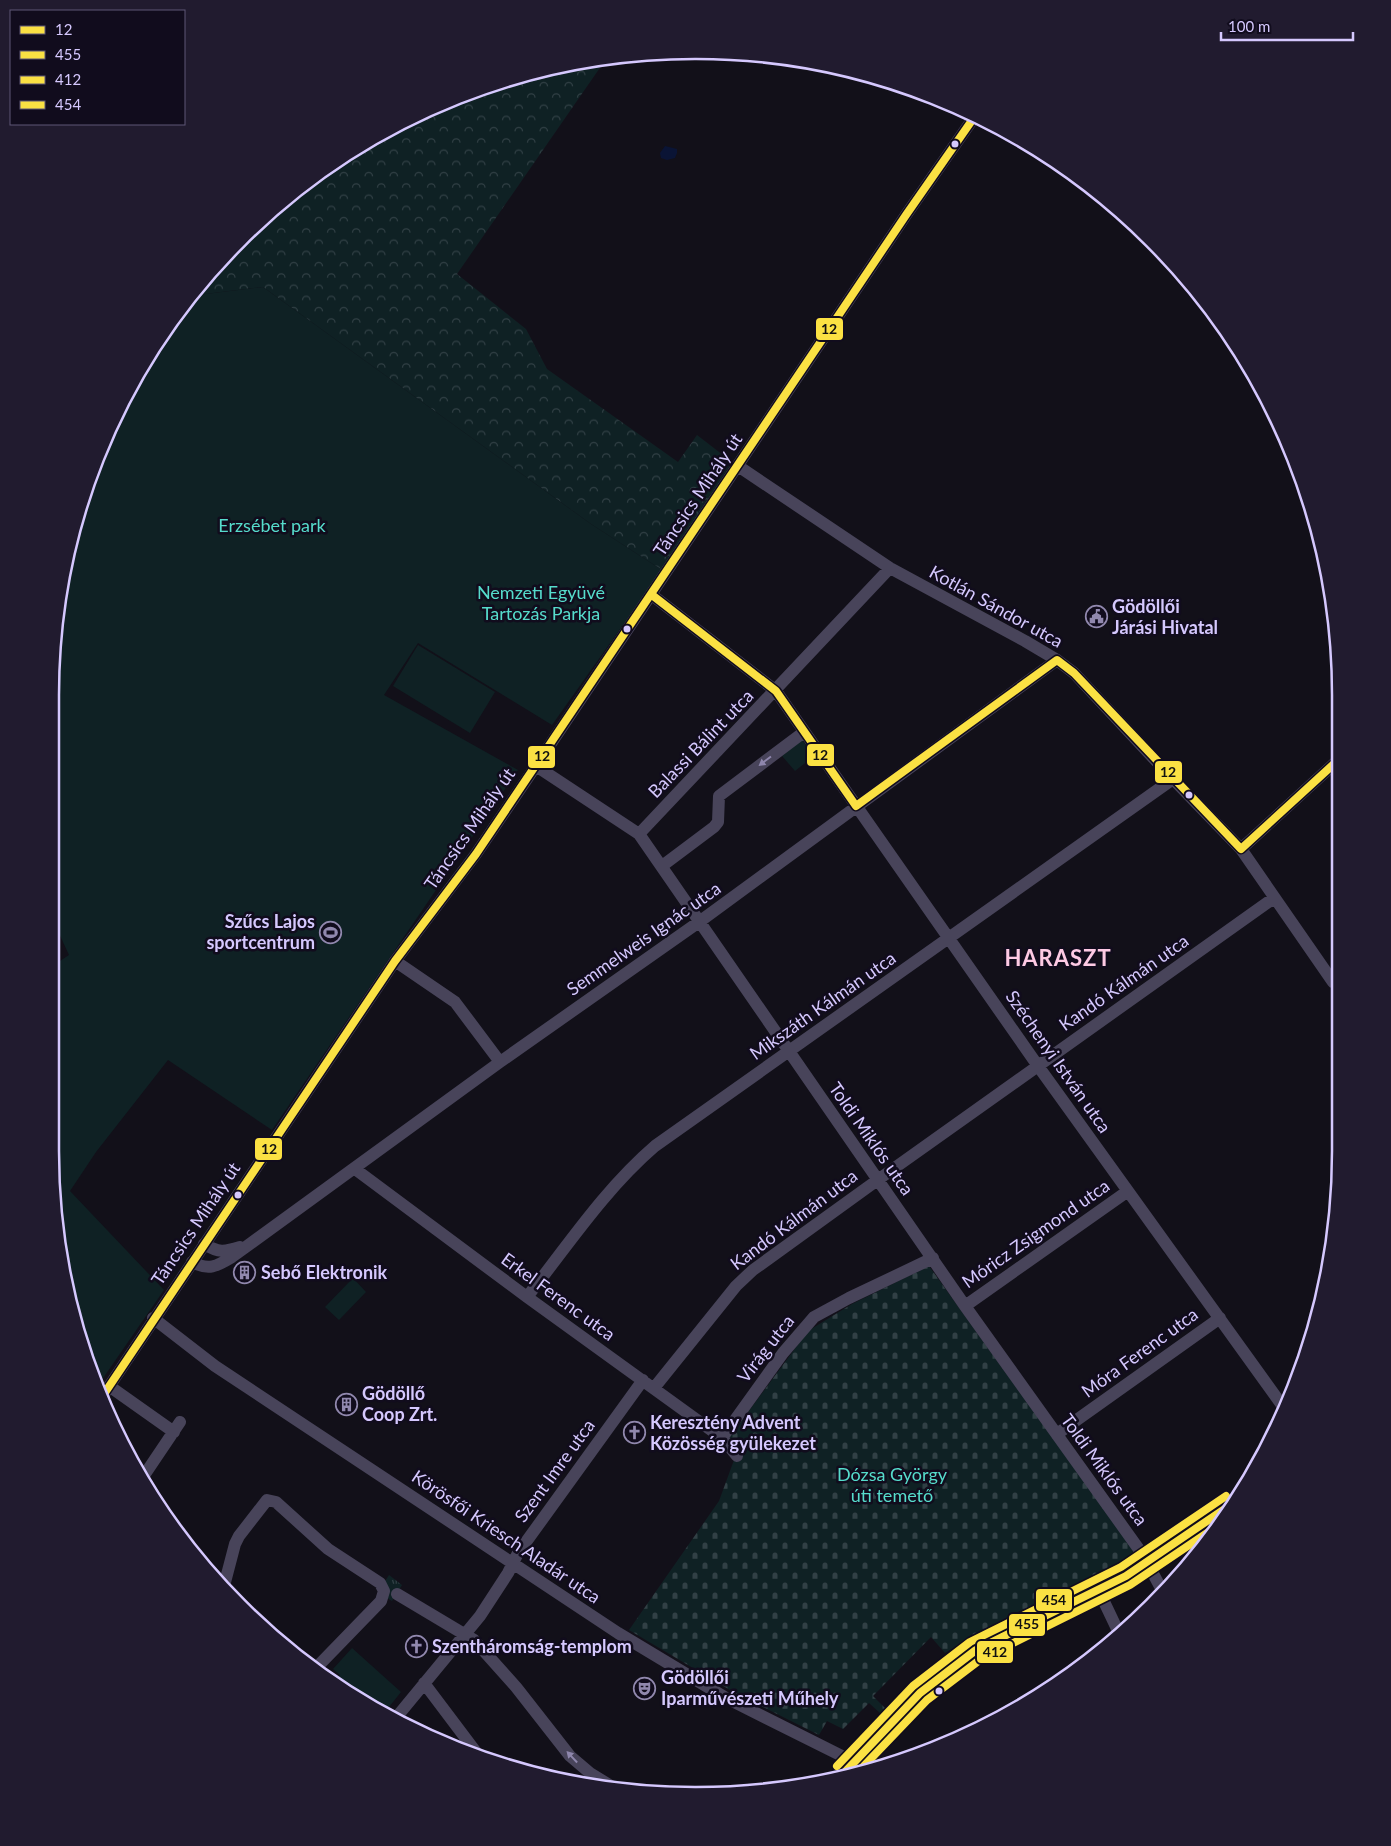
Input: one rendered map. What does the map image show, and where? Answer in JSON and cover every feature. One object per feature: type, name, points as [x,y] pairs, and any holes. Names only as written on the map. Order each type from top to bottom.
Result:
[{"type":"main road","points":[[855,1767],[920,1693],[957,1663],[976,1650],[1099,1591],[1148,1563],[1218,1514]]},
{"type":"street","name":"Táncsics Mihály út","points":[[146,1472],[177,1427],[106,1390],[395,961],[476,854],[536,766],[971,121]]},
{"type":"street","name":"Kotlán Sándor utca","points":[[738,466],[890,568],[987,620],[1057,660],[1074,673],[1241,849],[1332,982]]},
{"type":"street","name":"Balassi Bálint utca","points":[[639,834],[776,691],[890,568]]},
{"type":"street","name":"Széchenyi István utca","points":[[652,595],[776,691],[1038,1066],[1280,1403]]},
{"type":"street","name":"Semmelweis Ignác utca","points":[[192,1262],[202,1267],[213,1266],[232,1257],[500,1062],[700,922],[1057,660]]},
{"type":"street","points":[[662,866],[714,827],[718,822],[719,796],[804,732]]},
{"type":"street","name":"Toldi Miklós utca","points":[[536,766],[639,834],[965,1306],[1148,1563],[1159,1586]]},
{"type":"street","points":[[1241,849],[1332,766]]},
{"type":"street","name":"Mikszáth Kálmán utca","points":[[528,1297],[616,1183],[655,1146],[1173,779]]},
{"type":"street","name":"Kandó Kálmán utca","points":[[654,1388],[745,1277],[879,1179],[1274,898]]},
{"type":"street","points":[[395,961],[455,1002],[500,1062]]},
{"type":"street","name":"Erkel Ferenc utca","points":[[355,1169],[722,1438],[736,1456]]},
{"type":"street","name":"Móricz Zsigmond utca","points":[[965,1306],[1128,1191]]},
{"type":"street","name":"Semmelweis Ignác utca","points":[[204,1244],[213,1250],[221,1252],[250,1244]]},
{"type":"street","name":"Virág utca","points":[[722,1438],[783,1353],[814,1317],[933,1258]]},
{"type":"street","name":"Körösfői Kriesch Aladár utca","points":[[153,1318],[215,1366],[660,1659],[726,1698],[844,1757],[852,1768]]},
{"type":"street","name":"Móra Ferenc utca","points":[[1057,1434],[1220,1318]]},
{"type":"street","name":"Szent Imre utca","points":[[400,1714],[480,1616],[504,1580],[513,1562],[642,1380]]},
{"type":"street","points":[[226,1580],[239,1536],[267,1500],[276,1502],[328,1549],[380,1583],[384,1591],[381,1602],[320,1664]]},
{"type":"street","points":[[1099,1591],[1116,1628]]},
{"type":"street","points":[[397,1594],[474,1640],[516,1688],[570,1756],[584,1769],[602,1780]]},
{"type":"street","points":[[424,1683],[471,1746]]},
{"type":"green space","points":[[601,66],[457,274],[526,329],[547,369],[678,462],[697,435],[732,462],[662,570],[591,524],[263,287],[201,294],[245,245],[276,217],[308,190],[377,144],[414,124],[452,107],[491,93],[531,80]]},
{"type":"green space","name":"Erzsébet park","points":[[263,287],[591,524],[662,570],[552,725],[418,643],[384,695],[518,770],[272,1130],[168,1060],[96,1152],[70,1191],[164,1290],[102,1380],[80,1315],[71,1275],[64,1234],[60,1192],[59,962],[69,955],[59,933],[60,654],[64,612],[80,531],[107,452],[124,414],[144,377],[166,342],[201,294]]},
{"type":"green space","points":[[418,645],[495,692],[470,733],[393,686]]},
{"type":"green space","points":[[802,740],[814,756],[795,771],[782,756]]},
{"type":"green space","name":"Dózsa György úti temető","points":[[929,1266],[1136,1554],[1107,1571],[969,1638],[945,1653],[931,1637],[873,1696],[886,1709],[880,1713],[869,1703],[843,1729],[827,1721],[819,1735],[735,1693],[629,1630],[719,1501],[734,1460],[729,1438],[808,1331],[852,1304]]},
{"type":"green space","points":[[353,1278],[366,1292],[339,1320],[325,1307]]},
{"type":"green space","points":[[389,1575],[402,1585],[392,1601],[387,1598],[384,1583]]},
{"type":"green space","points":[[352,1648],[401,1692],[388,1708],[338,1677],[340,1675],[333,1669]]},
{"type":"water","points":[[665,146],[677,149],[675,158],[667,160],[661,158],[660,153]]},
{"type":"transit line","name":"12","points":[[106,1391],[395,961],[476,854],[906,215],[971,121]]},
{"type":"transit line","name":"12","points":[[652,595],[776,691],[856,806],[1057,660],[1074,673],[1241,849],[1332,766]]},
{"type":"transit line","name":"454","points":[[837,1766],[913,1686],[970,1642],[1121,1567],[1226,1496]]},
{"type":"transit line","name":"455","points":[[848,1769],[920,1693],[976,1650],[1126,1576],[1219,1513]]},
{"type":"transit line","name":"412","points":[[866,1764],[927,1700],[981,1659],[1130,1585],[1202,1536]]},
{"type":"place","name":"Gödöllői Járási Hivatal","points":[[1096,617]]},
{"type":"place","name":"Szűcs Lajos sportcentrum","points":[[331,932]]},
{"type":"place","name":"Sebő Elektronik","points":[[245,1273]]},
{"type":"place","name":"Gödöllő Coop Zrt.","points":[[346,1404]]},
{"type":"place","name":"Keresztény Advent Közösség gyülekezet","points":[[634,1433]]},
{"type":"place","name":"Szentháromság-templom","points":[[416,1647]]},
{"type":"place","name":"Gödöllői Iparművészeti Műhely","points":[[645,1688]]},
{"type":"district","name":"HARASZT","points":[[1058,958]]},
{"type":"park label","name":"Nemzeti Együvé Tartozás Parkja","points":[[541,603]]}]
